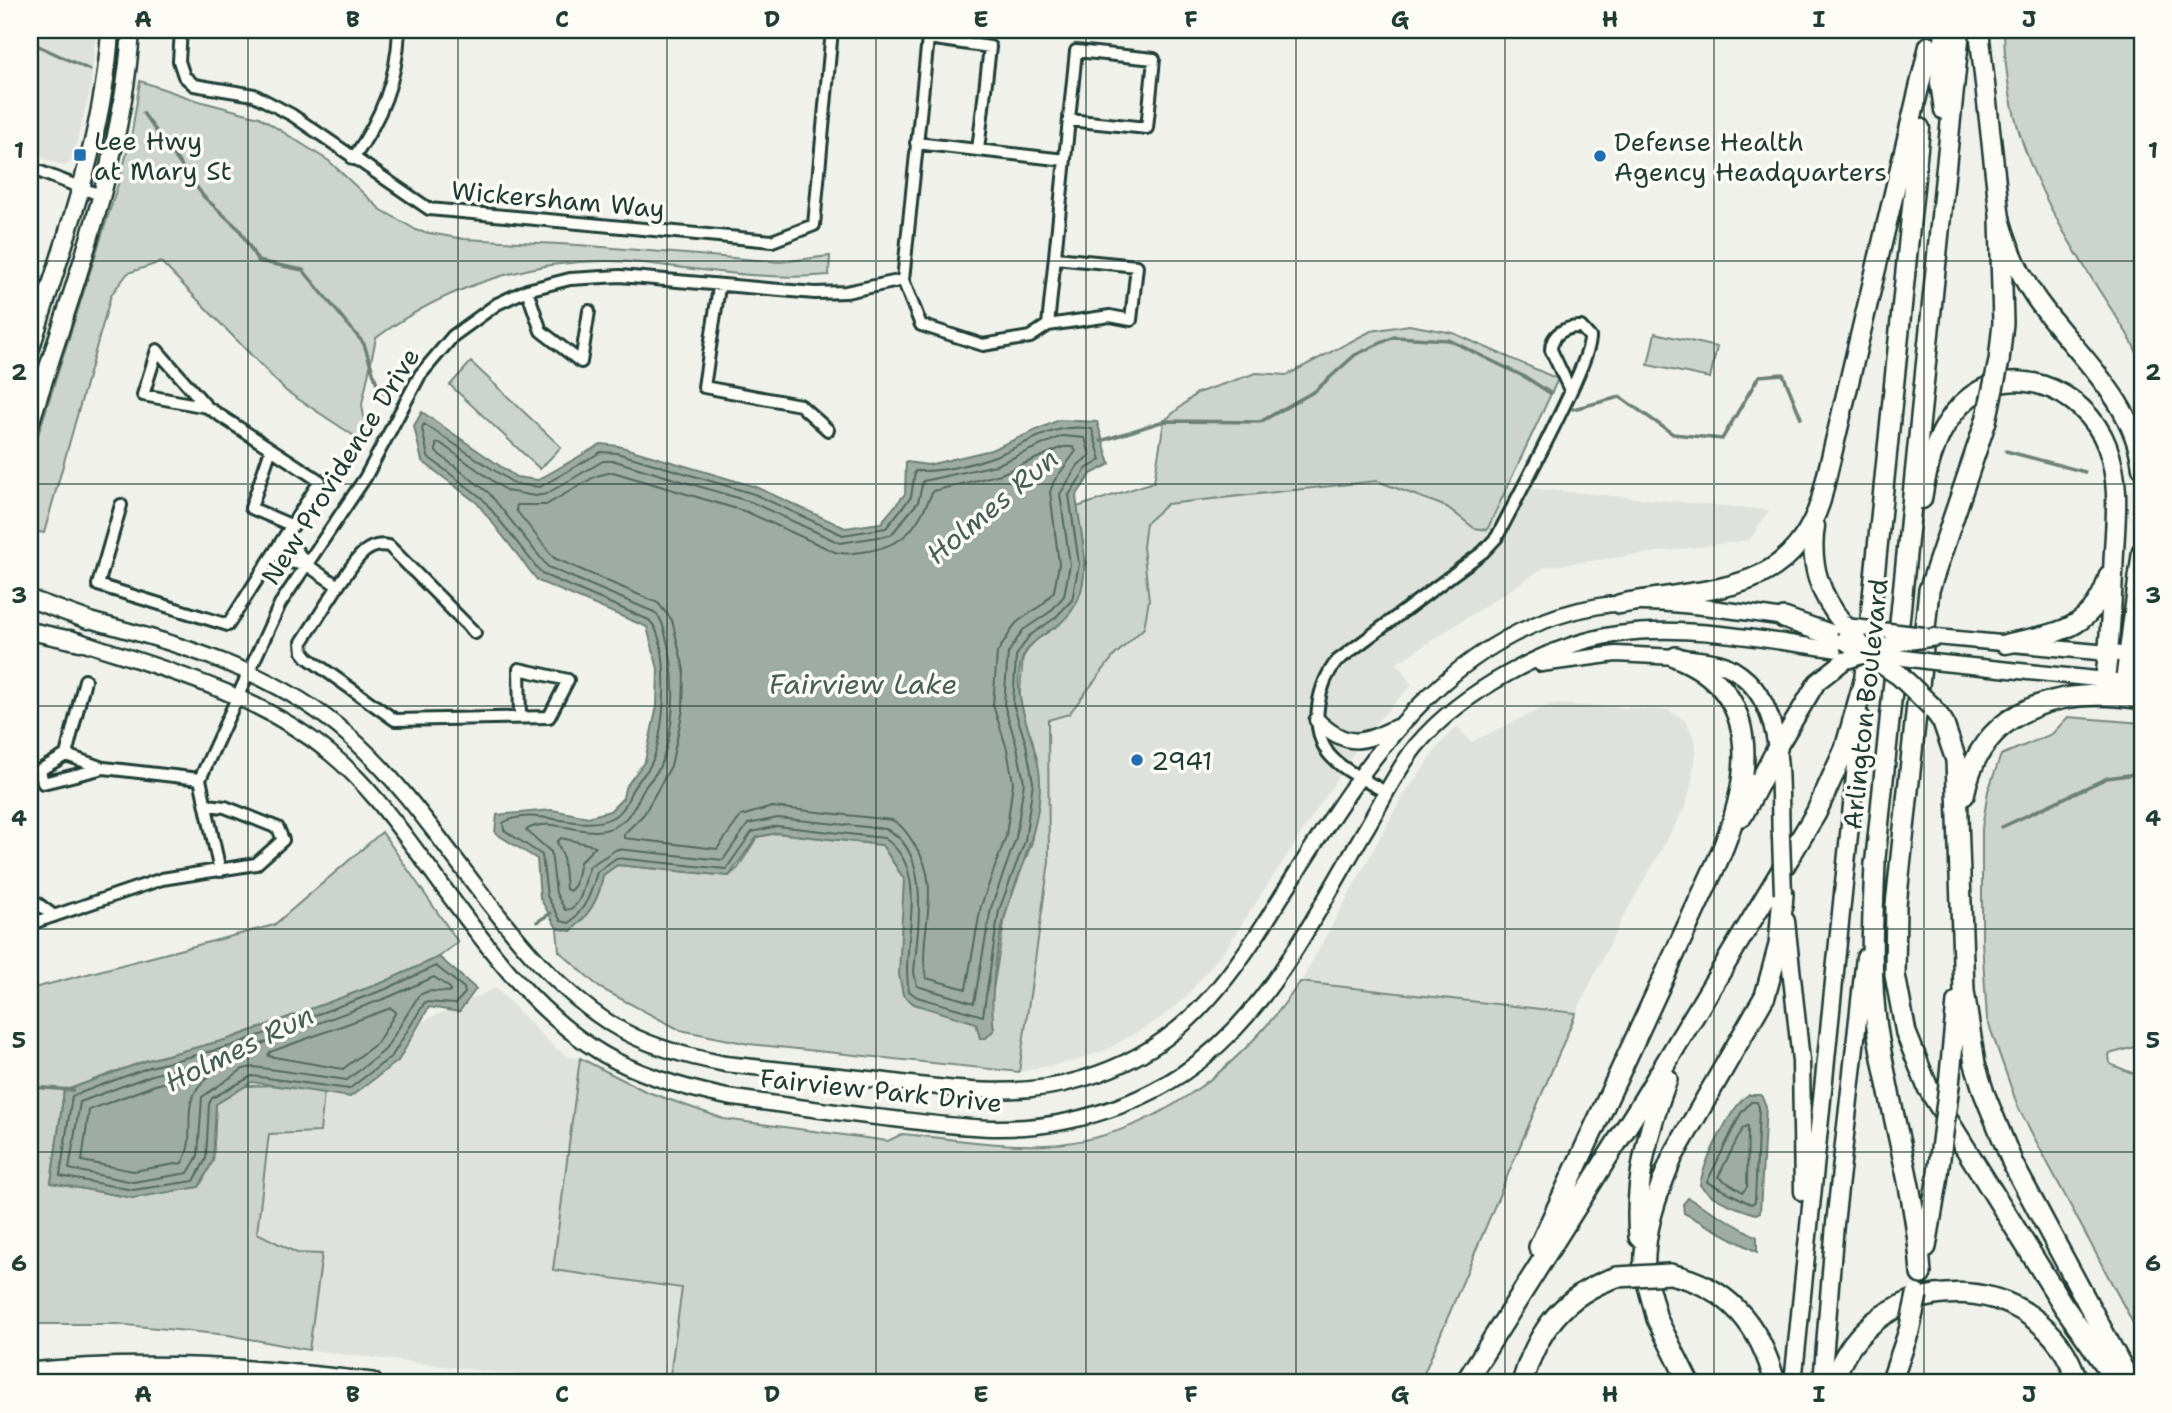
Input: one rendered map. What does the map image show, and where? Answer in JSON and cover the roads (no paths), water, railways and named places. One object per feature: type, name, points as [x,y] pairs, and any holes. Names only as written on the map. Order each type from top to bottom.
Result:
[{"type":"highway","points":[[1945,30],[1940,82],[1948,145]]},
{"type":"highway","name":"Arlington Boulevard","points":[[1875,863],[1960,30]]},
{"type":"highway","points":[[1979,30],[2000,219],[2003,323],[1999,361],[1986,421],[1947,530],[1929,590],[1896,905],[1895,975],[1906,1033],[1928,1088],[2063,1305],[2118,1383]]},
{"type":"highway","points":[[1845,644],[1834,612],[1816,577],[1813,538],[1816,516],[1888,226],[1930,38]]},
{"type":"highway","name":"Arlington Boulevard","points":[[1864,681],[1930,38]]},
{"type":"highway","points":[[2000,219],[2020,274],[2116,401],[2136,442],[2142,467]]},
{"type":"highway","points":[[1900,615],[1914,572],[1923,495],[1932,456],[1950,418],[1961,405],[1984,388],[2014,382],[2038,383],[2067,394],[2087,411],[2106,444],[2116,484],[2118,502],[2115,578],[2105,679]]},
{"type":"highway","points":[[1620,604],[1710,590],[1757,578],[1784,562],[1797,549],[1816,516]]},
{"type":"highway","points":[[2134,684],[2142,551]]},
{"type":"highway","points":[[2005,644],[2058,632],[2089,615],[2104,591],[2114,555]]},
{"type":"highway","points":[[1784,618],[1868,653],[1899,675],[1931,706],[1942,722],[1955,760],[1961,938],[1971,1043],[1996,1126],[2012,1164],[2130,1383]]},
{"type":"highway","points":[[1676,657],[1694,664],[1724,692],[1733,703],[1742,728],[1744,766],[1740,793],[1734,819],[1718,860]]},
{"type":"highway","points":[[1465,1383],[1689,1026],[1816,814],[1844,749],[1864,681]]},
{"type":"highway","points":[[1959,831],[1970,773],[1986,739],[2000,725],[2033,707],[2060,700],[2116,695],[2142,699]]},
{"type":"highway","points":[[1500,1329],[1718,860],[1777,749]]},
{"type":"highway","points":[[1875,863],[1873,964],[1877,1027],[1914,1207],[1921,1274]]},
{"type":"highway","points":[[1645,1277],[1647,1233],[1661,1182],[1673,1156],[1765,996],[1779,945],[1783,894]]},
{"type":"highway","points":[[1891,1383],[1909,1331],[1937,1182],[1949,1085],[1961,938]]},
{"type":"highway","points":[[1689,1026],[1655,1113],[1640,1175],[1638,1228],[1645,1277],[1657,1319],[1689,1383]]},
{"type":"highway","points":[[1522,1383],[1537,1341],[1562,1308],[1592,1286],[1617,1277],[1671,1274],[1714,1290],[1741,1311],[1765,1349],[1775,1383]]},
{"type":"highway","points":[[1833,1383],[1856,1341],[1883,1315],[1901,1304],[1947,1292],[1999,1300],[2031,1317],[2064,1351],[2078,1383]]},
{"type":"highway","points":[[30,1374],[89,1367],[174,1365],[271,1370],[372,1383]]},
{"type":"highway","points":[[30,1374],[114,1375],[226,1383]]},
{"type":"main road","points":[[30,351],[80,188],[103,99],[110,30]]},
{"type":"main road","points":[[30,424],[100,195],[119,119],[131,30]]},
{"type":"main road","points":[[30,602],[88,620]]},
{"type":"main road","name":"Fairview Park Drive","points":[[88,620],[248,672],[321,714],[369,754],[551,974],[572,995],[612,1024],[659,1047],[725,1064],[977,1091],[1028,1090],[1081,1080],[1135,1058],[1168,1038],[1205,1004],[1239,963],[1360,776],[1400,725],[1456,669],[1506,639],[1562,615],[1620,604],[1784,618]]},
{"type":"main road","name":"Fairview Park Drive","points":[[30,625],[237,696],[302,732],[379,801],[518,981],[556,1020],[601,1053],[659,1080],[727,1097],[974,1128],[1043,1126],[1091,1115],[1162,1085],[1213,1052],[1252,1012],[1287,964],[1414,748],[1446,716],[1501,678],[1560,650],[1593,639],[1648,631],[1845,644],[1936,637],[2136,656]]},
{"type":"main road","points":[[30,631],[80,642]]},
{"type":"main road","points":[[1868,653],[1912,639],[1936,637]]},
{"type":"main road","points":[[1777,749],[1817,682],[1845,644]]},
{"type":"main road","points":[[1868,653],[2134,684]]},
{"type":"main road","points":[[1526,666],[1616,654],[1676,657],[1722,664],[1747,681],[1766,707],[1777,749],[1783,894],[1801,1072],[1802,1279]]},
{"type":"main road","name":"Arlington Boulevard","points":[[1793,1383],[1864,681]]},
{"type":"main road","points":[[1317,720],[1337,737],[1360,742],[1400,725]]},
{"type":"main road","name":"Arlington Boulevard","points":[[1822,1383],[1835,1224],[1875,863]]},
{"type":"street","name":"Wickersham Way","points":[[181,30],[179,61],[184,76],[194,85],[254,95],[292,115],[352,159],[429,209],[772,241],[814,225],[832,30]]},
{"type":"street","points":[[352,159],[375,127],[388,98],[398,58],[399,30]]},
{"type":"street","points":[[978,150],[990,47],[928,38],[903,280],[921,325],[983,345],[1030,337],[1048,325],[1110,316],[1131,320],[1137,266],[1055,258]]},
{"type":"street","points":[[1048,325],[1076,51],[1154,59],[1147,128],[1069,120]]},
{"type":"street","points":[[916,143],[1065,160]]},
{"type":"street","points":[[30,168],[100,195]]},
{"type":"street","name":"New Providence Drive","points":[[200,779],[270,624],[365,478],[412,390],[436,354],[471,321],[527,290],[594,276],[815,293],[846,292],[903,280]]},
{"type":"street","points":[[719,287],[704,387],[800,405],[828,430]]},
{"type":"street","points":[[527,290],[541,331],[581,362],[589,311]]},
{"type":"street","points":[[1387,793],[1327,752],[1317,720],[1326,674],[1337,661],[1483,552],[1497,537],[1570,390],[1590,344],[1587,331],[1581,327],[1564,330],[1550,343],[1550,350],[1570,390]]},
{"type":"street","points":[[121,505],[98,585],[228,625],[276,554],[320,481],[207,407],[157,350],[143,395],[207,407]]},
{"type":"street","points":[[271,449],[251,508],[293,526]]},
{"type":"street","points":[[284,541],[297,551],[307,565],[338,586]]},
{"type":"street","points":[[475,634],[397,551],[379,544],[368,546],[302,642],[303,652],[318,666],[395,720],[520,718],[549,717],[568,680],[519,669],[520,718]]},
{"type":"street","points":[[276,554],[290,562],[307,565]]},
{"type":"street","points":[[85,680],[66,755],[40,771],[43,783],[104,768]]},
{"type":"street","points":[[66,755],[104,768],[200,779],[220,871]]},
{"type":"street","points":[[30,924],[162,878],[256,864],[283,839],[278,828],[225,807],[207,805]]},
{"type":"street","points":[[30,898],[54,916]]},
{"type":"water","name":"Fairview Lake","points":[[422,412],[516,477],[538,480],[601,444],[618,446],[756,487],[845,528],[881,523],[905,494],[906,462],[928,465],[991,450],[1059,420],[1097,422],[1110,464],[1091,474],[1076,496],[1084,565],[1079,598],[1071,612],[1058,625],[1030,647],[1023,657],[1019,672],[1021,703],[1038,766],[1039,798],[1029,846],[1000,937],[993,986],[994,1030],[986,1038],[980,1038],[976,1023],[914,1004],[903,995],[899,974],[904,879],[882,845],[777,833],[757,837],[729,876],[617,865],[603,875],[596,899],[577,925],[571,931],[557,928],[540,898],[537,859],[495,833],[497,815],[552,810],[588,817],[610,811],[623,798],[625,788],[645,761],[657,706],[658,669],[647,627],[538,581],[477,503],[422,461],[414,426]]},
{"type":"water","points":[[439,957],[476,989],[459,1012],[429,1007],[398,1061],[350,1097],[252,1082],[216,1104],[213,1161],[199,1187],[133,1198],[51,1183],[64,1091],[148,1060],[229,1039],[384,982]]},
{"type":"water","points":[[1748,1095],[1761,1095],[1766,1106],[1760,1212],[1756,1214],[1718,1199],[1700,1185],[1719,1136],[1741,1101]]},
{"type":"water","points":[[1688,1198],[1757,1237],[1757,1252],[1684,1213],[1683,1204]]},
{"type":"waterway","points":[[30,42],[90,70]]},
{"type":"waterway","points":[[143,113],[204,197],[239,229],[258,261],[303,270],[364,344],[378,387],[388,397]]},
{"type":"waterway","name":"Holmes Run","points":[[1101,441],[1164,421],[1260,422],[1315,391],[1355,355],[1394,337],[1449,340],[1527,378],[1550,393]]},
{"type":"waterway","name":"Holmes Run","points":[[1573,409],[1620,397],[1673,434],[1722,439],[1759,376],[1783,374],[1801,418]]},
{"type":"waterway","name":"Holmes Run","points":[[2006,451],[2085,472]]},
{"type":"waterway","points":[[2002,827],[2107,778],[2142,773]]},
{"type":"waterway","name":"Holmes Run","points":[[537,922],[551,913]]},
{"type":"waterway","name":"Holmes Run","points":[[30,1087],[73,1090]]},
{"type":"place","name":"Lee Hwy at Mary St","points":[[80,155]]},
{"type":"place","name":"Defense Health Agency Headquarters","points":[[1600,156]]},
{"type":"place","name":"2941","points":[[1137,760]]}]
